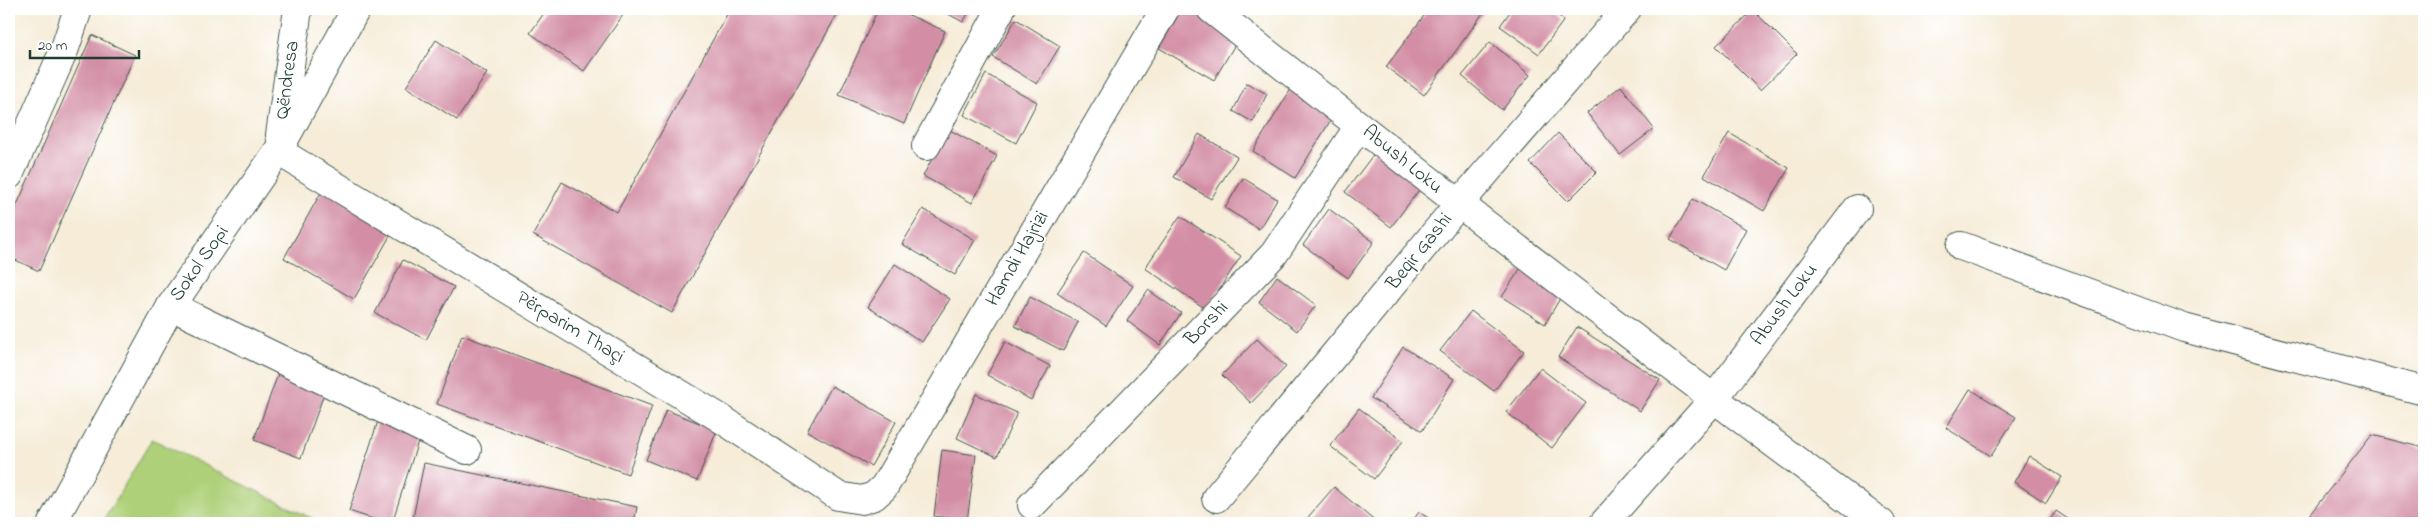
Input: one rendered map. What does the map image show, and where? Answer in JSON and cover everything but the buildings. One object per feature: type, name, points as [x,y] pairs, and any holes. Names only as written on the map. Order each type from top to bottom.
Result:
[{"type":"street","points":[[9,175],[65,48],[78,9]]},
{"type":"street","name":"Qëndresa","points":[[278,151],[298,9]]},
{"type":"street","name":"Sokol Sopi","points":[[52,523],[171,306],[278,151],[356,9]]},
{"type":"street","points":[[926,146],[1001,9]]},
{"type":"street","name":"Hamdi Hajrizi","points":[[862,500],[874,496],[884,487],[1165,9]]},
{"type":"street","name":"Abush Loku","points":[[1212,9],[1458,205],[1713,400],[1881,523]]},
{"type":"street","name":"Beqir Gashi","points":[[1216,498],[1458,205],[1627,9]]},
{"type":"street","name":"Borshi","points":[[1032,505],[1274,254],[1359,126]]},
{"type":"street","name":"Përparim Thaçi","points":[[278,151],[720,418],[838,496],[862,500]]},
{"type":"street","name":"Abush Loku","points":[[1604,523],[1713,400],[1858,209]]},
{"type":"street","points":[[1961,246],[2184,328],[2424,391]]},
{"type":"street","points":[[171,306],[467,450]]},
{"type":"green space","points":[[152,439],[307,516],[324,523],[102,523]]}]
